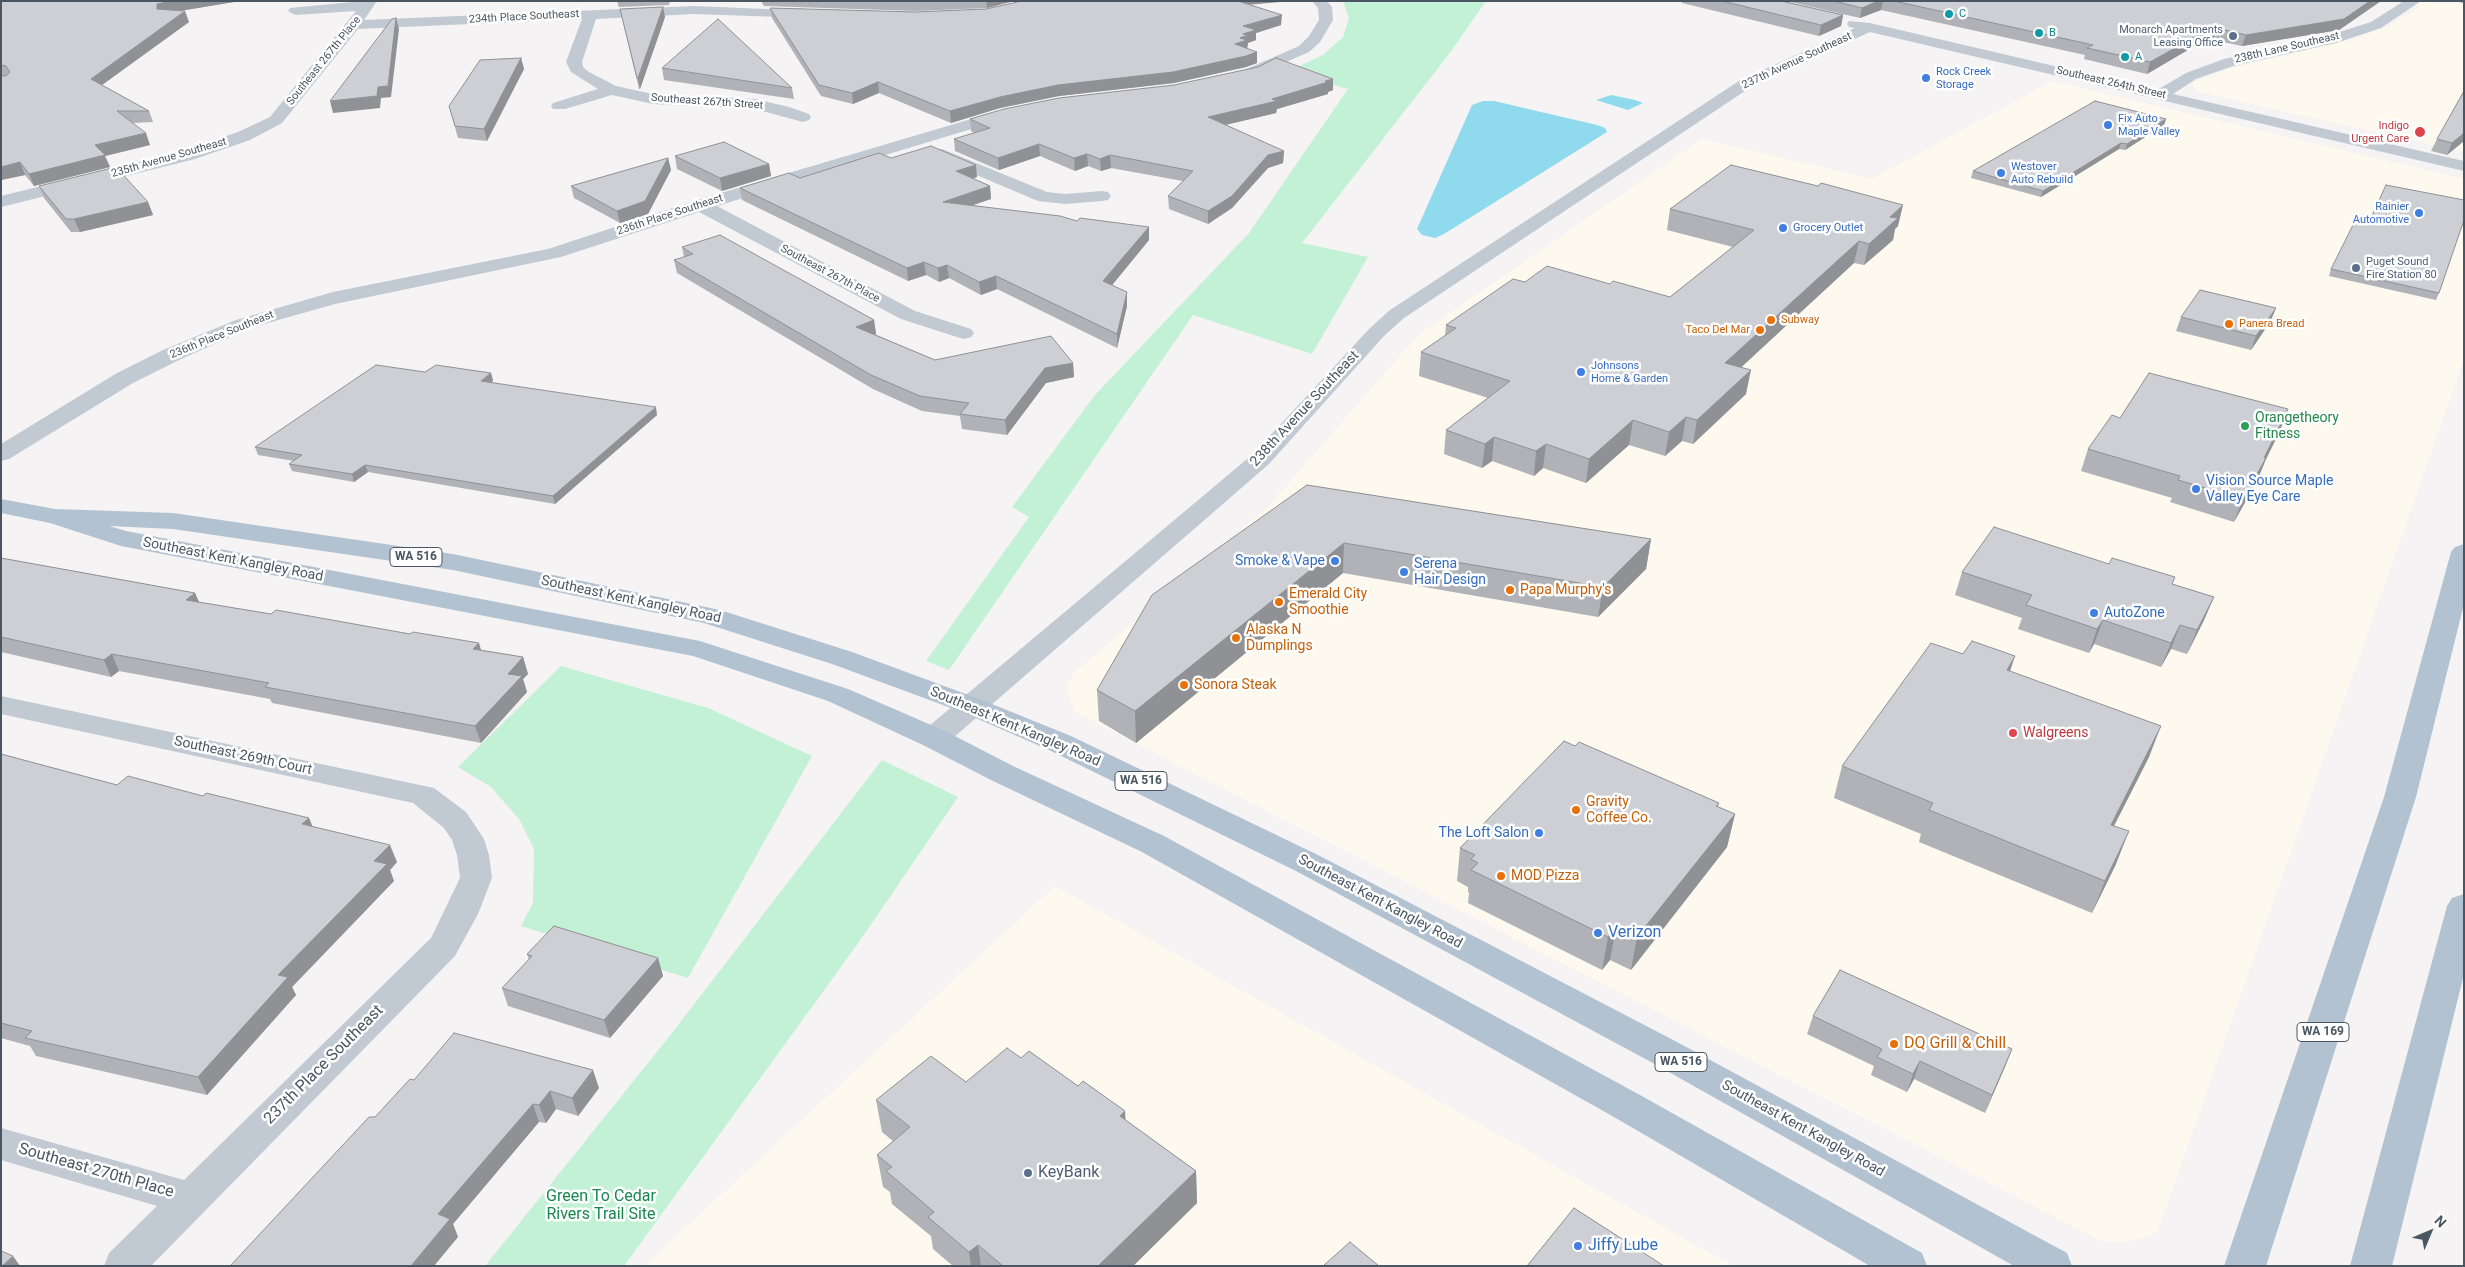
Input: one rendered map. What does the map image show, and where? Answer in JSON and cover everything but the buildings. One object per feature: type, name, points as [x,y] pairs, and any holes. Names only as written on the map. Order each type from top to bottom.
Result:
[{"type":"main road","name":"Southeast Kent Kangley Road","points":[[1,506],[54,516],[121,538],[700,650],[838,695],[934,738],[1002,773],[1153,844],[1627,1106],[1908,1266]]},
{"type":"main road","name":"Southeast Kent Kangley Road","points":[[54,516],[173,521],[453,562],[710,616],[842,658],[972,706],[1068,747],[1307,863],[1664,1052],[2052,1266]]},
{"type":"main road","name":"WA 169","points":[[2245,1266],[2400,797],[2464,552]]},
{"type":"main road","points":[[2371,1266],[2464,906]]},
{"type":"street","points":[[1233,78],[1258,71],[1304,49],[1315,39],[1326,20],[1325,7],[1319,1]]},
{"type":"street","name":"238th Lane Southeast","points":[[2160,95],[2191,76],[2229,62],[2331,40],[2376,25],[2414,1]]},
{"type":"street","points":[[295,11],[368,4]]},
{"type":"street","name":"Southeast 267th Place","points":[[276,120],[354,25],[368,4]]},
{"type":"street","points":[[696,5],[822,14]]},
{"type":"street","name":"234th Place Southeast","points":[[354,25],[591,13],[696,5]]},
{"type":"street","name":"Southeast 267th Street","points":[[591,13],[574,62],[576,68],[584,75],[611,90],[653,99],[756,104],[803,117]]},
{"type":"street","name":"Southeast 264th Street","points":[[1843,21],[2464,166]]},
{"type":"street","name":"237th Avenue Southeast","points":[[1650,146],[1745,84],[1870,28]]},
{"type":"street","name":"Southeast 267th Street","points":[[559,106],[611,90]]},
{"type":"street","name":"236th Place Southeast","points":[[1,454],[125,378],[171,355],[243,324],[333,298],[554,253],[700,205],[910,141],[1023,109]]},
{"type":"street","name":"235th Avenue Southeast","points":[[1,202],[189,155],[244,136],[276,120]]},
{"type":"street","points":[[910,141],[1044,197],[1065,199],[1102,196]]},
{"type":"street","name":"238th Avenue Southeast","points":[[934,738],[1261,458],[1377,332],[1396,314],[1650,146]]},
{"type":"street","name":"Southeast 267th Place","points":[[700,205],[908,315],[964,333]]},
{"type":"street","name":"Southeast 269th Court","points":[[1,705],[422,795],[455,820],[468,839]]},
{"type":"street","name":"237th Place Southeast","points":[[124,1266],[443,947],[462,914],[476,878],[468,839]]},
{"type":"street","name":"Southeast 270th Place","points":[[1,1144],[190,1199]]},
{"type":"shaded area","points":[[2396,1],[2464,1],[2464,152],[2198,92],[2192,85],[2197,81],[2234,67],[2351,40],[2387,27],[2420,6]]},
{"type":"shaded area","points":[[2052,81],[2464,179],[2464,359],[2158,1231],[2133,1241],[2104,1242],[1075,712],[1070,702],[1067,688],[1074,673],[1268,507],[1418,335],[1702,139],[1872,179]]},
{"type":"shaded area","points":[[1055,886],[1733,1266],[644,1266]]},
{"type":"green space","points":[[1343,1],[1486,1],[1452,50],[1302,243],[1368,257],[1312,354],[1193,315],[949,670],[926,661],[1029,517],[1012,507],[1095,395],[1249,233],[1348,89],[1287,72],[1323,55],[1343,37],[1349,18]]},
{"type":"green space","points":[[561,666],[708,708],[812,756],[688,978],[521,926],[533,903],[534,849],[519,819],[491,787],[458,767]]},
{"type":"green space","name":"Green To Cedar Rivers Trail Site","points":[[882,760],[958,797],[859,942],[624,1266],[485,1266],[672,1033]]},
{"type":"water","points":[[1611,95],[1643,103],[1628,110],[1596,100]]},
{"type":"water","points":[[1483,101],[1494,101],[1597,125],[1605,128],[1607,132],[1444,234],[1435,238],[1422,235],[1417,229],[1472,105]]},
{"type":"place","name":"C","points":[[1949,14]]},
{"type":"place","name":"B","points":[[2039,33]]},
{"type":"place","name":"Monarch Apartments Leasing Office","points":[[2233,36]]},
{"type":"place","name":"A","points":[[2125,57]]},
{"type":"place","name":"Rock Creek Storage","points":[[1926,78]]},
{"type":"place","name":"Fix Auto Maple Valley","points":[[2108,125]]},
{"type":"place","name":"Indigo Urgent Care","points":[[2420,132]]},
{"type":"place","name":"Westover Auto Rebuild","points":[[2001,173]]},
{"type":"place","name":"Rainier Automotive","points":[[2419,213]]},
{"type":"place","name":"Grocery Outlet","points":[[1783,228]]},
{"type":"place","name":"Puget Sound Fire Station 80","points":[[2356,268]]},
{"type":"place","name":"Subway","points":[[1771,320]]},
{"type":"place","name":"Panera Bread","points":[[2229,324]]},
{"type":"place","name":"Taco Del Mar","points":[[1760,330]]},
{"type":"place","name":"Johnsons Home & Garden","points":[[1581,372]]},
{"type":"place","name":"Orangetheory Fitness","points":[[2245,426]]},
{"type":"place","name":"Vision Source Maple Valley Eye Care","points":[[2196,489]]},
{"type":"place","name":"Smoke & Vape","points":[[1335,561]]},
{"type":"place","name":"Serena Hair Design","points":[[1404,572]]},
{"type":"place","name":"Papa Murphy's","points":[[1510,590]]},
{"type":"place","name":"Emerald City Smoothie","points":[[1279,602]]},
{"type":"place","name":"AutoZone","points":[[2094,613]]},
{"type":"place","name":"Alaska N Dumplings","points":[[1236,638]]},
{"type":"place","name":"Sonora Steak","points":[[1184,685]]},
{"type":"place","name":"Walgreens","points":[[2013,733]]},
{"type":"place","name":"Gravity Coffee Co.","points":[[1576,810]]},
{"type":"place","name":"The Loft Salon","points":[[1539,833]]},
{"type":"place","name":"MOD Pizza","points":[[1501,876]]},
{"type":"place","name":"Verizon","points":[[1598,933]]},
{"type":"place","name":"DQ Grill & Chill","points":[[1894,1044]]},
{"type":"place","name":"KeyBank","points":[[1028,1173]]},
{"type":"place","name":"Jiffy Lube","points":[[1578,1246]]}]
